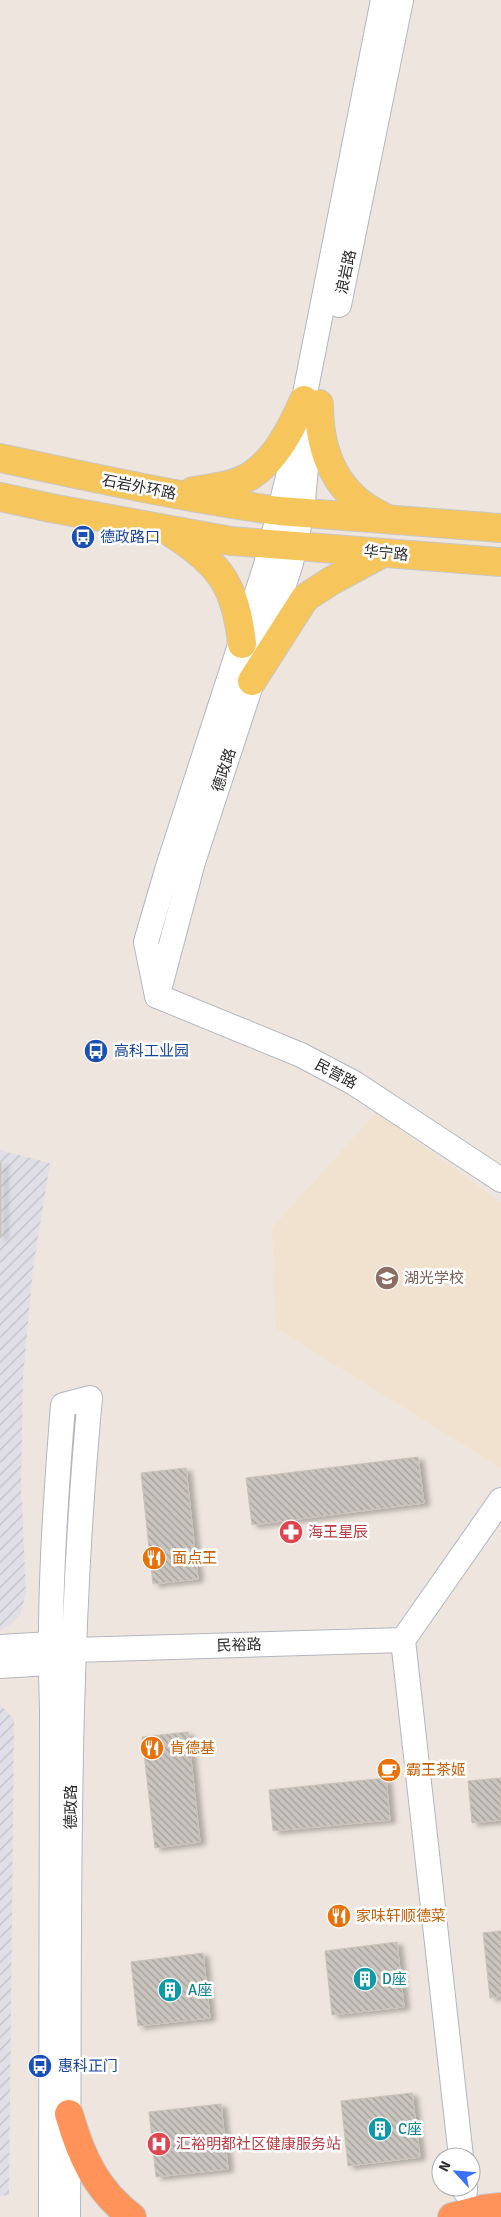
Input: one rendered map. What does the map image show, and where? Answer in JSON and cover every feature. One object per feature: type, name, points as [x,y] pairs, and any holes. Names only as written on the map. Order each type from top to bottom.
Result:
[{"type":"highway","points":[[69,2114],[79,2148],[91,2174],[105,2193],[132,2217]]},
{"type":"highway","points":[[452,2217],[482,2209],[501,2208]]},
{"type":"main road","name":"浪岩路","points":[[283,544],[290,511],[306,468],[311,402],[383,0]]},
{"type":"main road","name":"浪岩路","points":[[311,402],[401,0]]},
{"type":"main road","points":[[174,495],[231,484],[251,476],[264,464],[311,402]]},
{"type":"main road","points":[[311,402],[322,446],[329,465],[339,482],[351,496],[369,510],[388,518]]},
{"type":"main road","name":"石岩外环路","points":[[0,458],[174,495],[290,511]]},
{"type":"main road","points":[[0,497],[165,530],[231,541],[283,544]]},
{"type":"main road","points":[[290,511],[501,528]]},
{"type":"main road","points":[[165,530],[204,557],[221,576],[232,594],[237,608],[242,644]]},
{"type":"main road","name":"华宁路","points":[[283,544],[501,562]]},
{"type":"main road","name":"德政路","points":[[157,996],[146,942],[167,870],[260,589],[283,544]]},
{"type":"main road","name":"德政路","points":[[157,996],[193,862],[252,681],[283,544]]},
{"type":"main road","points":[[252,681],[305,598],[331,581],[383,553]]},
{"type":"main road","name":"民营路","points":[[157,996],[301,1055],[354,1083],[501,1180]]},
{"type":"main road","name":"德政路","points":[[51,2217],[51,1654],[54,1541],[63,1405],[90,1398],[80,1518],[71,1724],[68,2217]]},
{"type":"main road","points":[[460,2147],[404,1640],[501,1500]]},
{"type":"main road","name":"民裕路","points":[[74,1650],[404,1640]]},
{"type":"main road","points":[[0,1648],[51,1654]]},
{"type":"main road","points":[[0,1666],[74,1650]]},
{"type":"shaded area","name":"湖光学校","points":[[376,1113],[501,1202],[501,1468],[276,1328],[272,1228]]},
{"type":"shaded area","points":[[0,1150],[50,1163],[33,1269],[23,1377],[21,1485],[26,1593],[20,1615],[0,1631]]},
{"type":"shaded area","points":[[0,1705],[14,1719],[9,2195],[0,2196]]},
{"type":"building","points":[[1,1163],[1,1237],[0,1237]]},
{"type":"building","points":[[418,1457],[424,1503],[252,1525],[246,1478]]},
{"type":"building","points":[[186,1468],[198,1579],[153,1584],[141,1473]]},
{"type":"building","points":[[188,1732],[200,1842],[155,1848],[142,1737]]},
{"type":"building","points":[[386,1778],[390,1820],[273,1831],[269,1790]]},
{"type":"building","points":[[501,1778],[501,1820],[472,1823],[468,1781]]},
{"type":"building","points":[[501,1931],[501,1996],[490,1998],[483,1933]]},
{"type":"building","name":"D座","points":[[397,1942],[404,2007],[332,2015],[325,1951]]},
{"type":"building","name":"A座","points":[[203,1953],[210,2018],[138,2026],[131,1962]]},
{"type":"building","name":"C座","points":[[412,2093],[420,2157],[348,2166],[341,2101]]},
{"type":"building","points":[[221,2104],[228,2169],[156,2177],[149,2112]]},
{"type":"place","name":"德政路口","points":[[83,537]]},
{"type":"place","name":"高科工业园","points":[[96,1051]]},
{"type":"place","name":"湖光学校","points":[[387,1278]]},
{"type":"place","name":"海王星辰","points":[[291,1532]]},
{"type":"place","name":"面点王","points":[[154,1558]]},
{"type":"place","name":"肯德基","points":[[152,1748]]},
{"type":"place","name":"霸王茶姬","points":[[389,1770]]},
{"type":"place","name":"家味轩顺德菜","points":[[339,1916]]},
{"type":"place","name":"D座","points":[[365,1979]]},
{"type":"place","name":"A座","points":[[170,1990]]},
{"type":"place","name":"惠科正门","points":[[40,2066]]},
{"type":"place","name":"C座","points":[[380,2129]]},
{"type":"place","name":"汇裕明都社区健康服务站","points":[[159,2144]]}]
